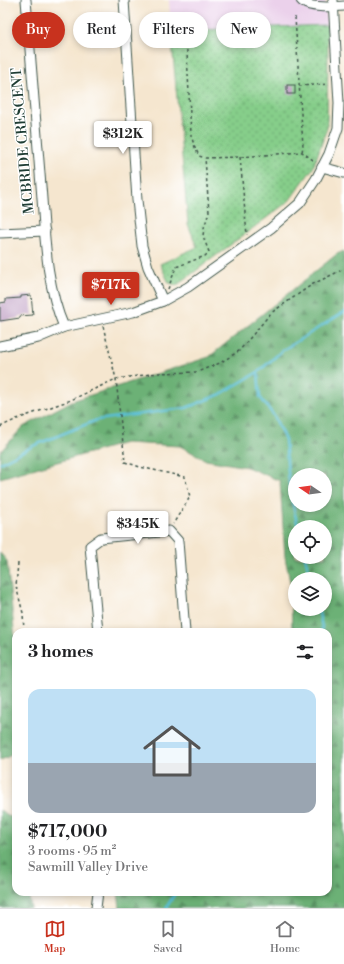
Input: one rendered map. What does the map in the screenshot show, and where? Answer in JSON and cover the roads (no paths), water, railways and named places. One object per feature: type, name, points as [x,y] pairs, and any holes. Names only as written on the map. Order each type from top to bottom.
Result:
[{"type":"street","name":"MCBRIDE CRESCENT","points":[[26,0],[45,231],[54,295],[58,312],[64,327]]},
{"type":"street","points":[[124,0],[137,200],[142,246],[148,267],[163,301]]},
{"type":"street","points":[[301,0],[307,5],[333,3],[344,6]]},
{"type":"street","points":[[0,346],[38,338],[64,327],[133,312],[163,301],[188,287],[271,228],[300,203],[316,179],[329,154],[338,128],[339,103],[333,3]]},
{"type":"street","points":[[322,167],[344,173]]},
{"type":"street","name":"MCBRIDE CRESCENT","points":[[0,233],[45,231]]},
{"type":"street","points":[[98,628],[90,546],[102,538],[169,531],[178,541],[185,628]]},
{"type":"street","points":[[96,908],[98,896]]},
{"type":"waterway","points":[[0,463],[35,445],[97,420],[186,408],[221,394],[258,372],[283,350],[344,312]]},
{"type":"waterway","points":[[258,372],[260,397],[274,416],[285,440],[290,493],[296,520]]},
{"type":"waterway","points":[[307,564],[309,572]]},
{"type":"waterway","points":[[320,616],[322,628]]},
{"type":"waterway","points":[[166,908],[174,896]]}]
